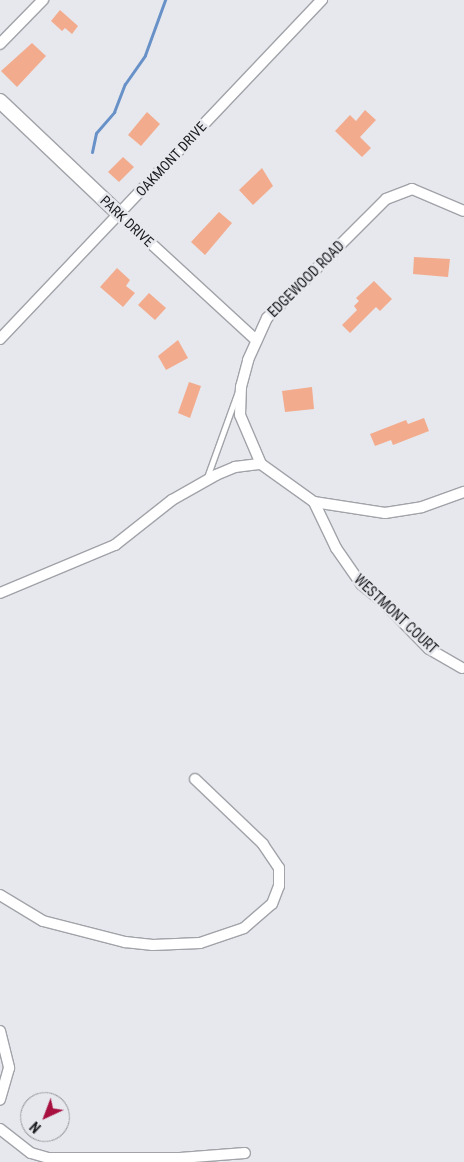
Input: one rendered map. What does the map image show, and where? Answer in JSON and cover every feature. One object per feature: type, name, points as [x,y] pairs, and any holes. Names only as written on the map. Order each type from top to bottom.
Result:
[{"type":"street","points":[[0,44],[43,0]]},
{"type":"street","name":"OAKMONT DRIVE","points":[[0,339],[322,0]]},
{"type":"street","name":"PARK DRIVE","points":[[0,100],[119,214],[255,339]]},
{"type":"street","name":"EDGEWOOD ROAD","points":[[261,464],[241,422],[242,384],[255,339],[273,310],[386,199],[402,190],[421,190],[464,211]]},
{"type":"street","points":[[0,593],[115,545],[172,500],[235,467],[261,464]]},
{"type":"street","name":"WESTMONT COURT","points":[[261,464],[314,502],[336,548],[361,584],[402,620],[429,649],[462,668]]},
{"type":"street","points":[[314,502],[385,513],[422,507],[464,492]]},
{"type":"street","points":[[0,895],[44,921],[125,942],[153,945],[200,943],[244,928],[272,904],[279,886],[279,868],[263,844],[195,779]]},
{"type":"street","points":[[0,1031],[9,1068],[0,1100]]},
{"type":"street","points":[[0,1129],[31,1153],[49,1158],[180,1158],[245,1154]]},
{"type":"lane","points":[[205,482],[242,384]]},
{"type":"building","points":[[60,10],[78,26],[72,34],[65,28],[62,31],[51,21]]},
{"type":"building","points":[[32,43],[46,56],[17,87],[1,71]]},
{"type":"building","points":[[365,110],[376,120],[360,137],[371,148],[362,157],[335,131],[350,115],[356,121]]},
{"type":"building","points":[[147,112],[160,124],[141,146],[128,135]]},
{"type":"building","points":[[123,157],[134,167],[119,182],[108,172]]},
{"type":"building","points":[[262,168],[273,186],[253,205],[239,190]]},
{"type":"building","points":[[219,212],[232,223],[205,255],[191,242]]},
{"type":"building","points":[[414,257],[450,259],[448,277],[413,274]]},
{"type":"building","points":[[117,268],[130,280],[126,286],[135,293],[123,307],[100,287]]},
{"type":"building","points":[[374,281],[392,299],[380,311],[376,307],[350,333],[342,325],[357,310],[354,306],[359,301],[356,298]]},
{"type":"building","points":[[149,293],[166,308],[155,320],[138,305]]},
{"type":"building","points":[[178,340],[188,358],[166,370],[158,356]]},
{"type":"building","points":[[189,382],[201,386],[190,418],[178,413]]},
{"type":"building","points":[[312,387],[314,409],[285,412],[282,391]]},
{"type":"building","points":[[424,418],[429,431],[393,445],[391,440],[375,446],[370,434],[406,420],[408,424]]},
{"type":"waterway","points":[[92,152],[96,133],[114,112],[125,84],[145,55],[165,0]]}]
